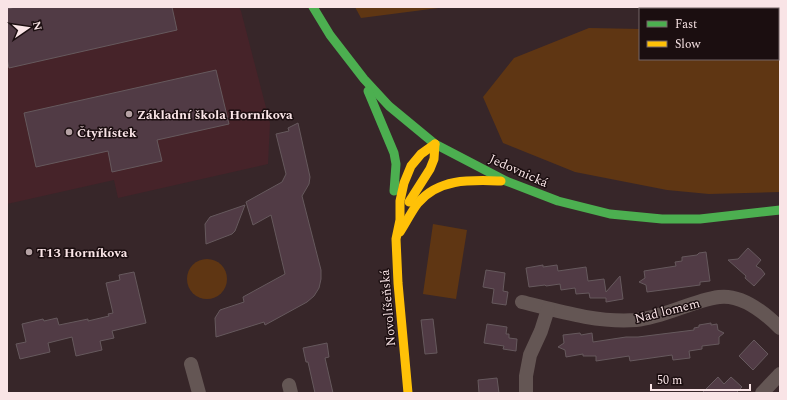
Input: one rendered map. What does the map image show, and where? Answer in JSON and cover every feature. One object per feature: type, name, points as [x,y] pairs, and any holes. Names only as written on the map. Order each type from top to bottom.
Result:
[{"type":"street","name":"Jedovnická","points":[[313,7],[330,35],[364,80],[389,106],[435,144],[506,181],[558,201],[610,214],[700,219],[780,210]]},
{"type":"street","points":[[364,80],[394,153],[396,164],[394,200],[396,239]]},
{"type":"street","name":"Novolíšeňská","points":[[408,393],[398,291],[396,239],[400,220],[400,202],[404,183],[411,166],[421,154],[435,144]]},
{"type":"street","name":"Novolíšeňská","points":[[400,220],[410,200],[430,169],[434,159],[435,144]]},
{"type":"street","points":[[396,239],[418,203],[429,192],[444,184],[460,180],[506,181]]},
{"type":"street","name":"Nad lomem","points":[[522,302],[548,309],[610,320],[637,320],[653,317],[720,297],[734,298],[760,311],[780,328]]},
{"type":"street","points":[[526,393],[526,376],[530,355],[541,331],[548,309]]},
{"type":"street","points":[[191,364],[199,393]]},
{"type":"street","points":[[762,393],[780,374]]},
{"type":"shaded area","name":"Základní škola Horníkova","points":[[7,7],[239,7],[270,123],[268,164],[118,198],[114,180],[7,204]]},
{"type":"shaded area","points":[[355,7],[446,7],[361,18]]},
{"type":"shaded area","points":[[589,28],[639,29],[639,60],[779,60],[780,43],[780,192],[709,194],[667,190],[575,172],[503,143],[483,97],[514,58]]},
{"type":"shaded area","points":[[433,224],[467,230],[456,299],[423,294]]},
{"type":"shaded area","points":[[211,259],[218,262],[224,268],[227,279],[226,287],[218,296],[211,299],[203,299],[196,296],[188,287],[187,275],[190,268],[199,260]]},
{"type":"building","points":[[15,7],[172,7],[177,30],[9,68],[7,59],[7,9]]},
{"type":"building","points":[[216,70],[229,124],[157,140],[162,161],[112,172],[108,151],[36,167],[24,113]]},
{"type":"building","points":[[298,123],[310,177],[309,184],[302,196],[321,270],[319,288],[314,296],[307,302],[265,325],[264,322],[216,337],[215,318],[220,310],[244,302],[243,297],[285,274],[271,215],[253,225],[246,202],[282,182],[286,174],[276,134],[289,131],[288,128]]},
{"type":"building","points":[[245,205],[235,231],[232,234],[206,244],[205,224],[210,217]]},
{"type":"building","points":[[748,248],[761,260],[756,266],[765,274],[754,286],[745,278],[746,276],[728,260],[738,259]]},
{"type":"building","points":[[706,252],[710,281],[700,282],[700,285],[647,292],[646,285],[639,282],[645,278],[644,271],[676,266],[675,262],[682,261],[682,257]]},
{"type":"building","points":[[543,265],[543,267],[557,265],[558,271],[586,267],[588,281],[604,279],[606,292],[620,276],[623,299],[606,302],[606,298],[590,298],[589,293],[576,294],[575,288],[561,290],[560,284],[529,287],[526,268]]},
{"type":"building","points":[[486,270],[505,273],[503,291],[508,292],[506,305],[492,303],[494,289],[483,287]]},
{"type":"building","points":[[134,272],[146,323],[112,331],[114,338],[100,341],[102,350],[76,356],[72,337],[48,343],[50,352],[20,359],[16,344],[26,342],[22,324],[43,319],[44,321],[57,318],[59,325],[88,319],[88,321],[109,316],[108,314],[113,313],[106,283],[120,280],[119,275]]},
{"type":"building","points":[[433,319],[437,353],[425,354],[421,320]]},
{"type":"building","points":[[711,323],[711,325],[717,324],[718,330],[724,333],[719,337],[719,344],[702,346],[702,349],[689,351],[690,358],[673,360],[672,355],[630,361],[629,356],[596,361],[596,356],[583,356],[583,354],[566,357],[565,350],[558,347],[564,343],[563,335],[580,333],[581,335],[592,333],[593,342],[694,330],[694,328],[699,327],[699,325]]},
{"type":"building","points":[[487,324],[507,327],[506,334],[509,334],[509,338],[517,339],[516,351],[503,349],[504,346],[484,343]]},
{"type":"building","points":[[754,340],[768,354],[753,370],[739,356]]},
{"type":"building","points":[[327,343],[329,357],[325,358],[333,393],[315,393],[308,362],[306,362],[303,348]]},
{"type":"building","points":[[718,377],[724,384],[731,377],[742,387],[736,393],[702,393]]},
{"type":"building","points":[[497,378],[499,393],[479,393],[478,380]]},
{"type":"traffic: fast","points":[[313,7],[330,35],[364,79],[389,106],[435,144],[506,181],[558,201],[610,214],[662,219],[700,219],[780,210]]},
{"type":"traffic: fast","points":[[368,91],[394,153],[396,164],[394,191]]},
{"type":"traffic: slow","points":[[409,202],[430,169],[434,159],[435,144]]},
{"type":"traffic: slow","points":[[408,393],[398,283],[396,239],[400,220],[400,201],[404,183],[411,166],[421,154],[435,144]]},
{"type":"traffic: slow","points":[[400,232],[418,203],[426,195],[436,189],[456,182],[478,180],[501,181]]},
{"type":"place","name":"Základní škola Horníkova","points":[[129,114]]},
{"type":"place","name":"Čtyřlístek","points":[[69,132]]},
{"type":"place","name":"T13 Horníkova","points":[[29,252]]}]
